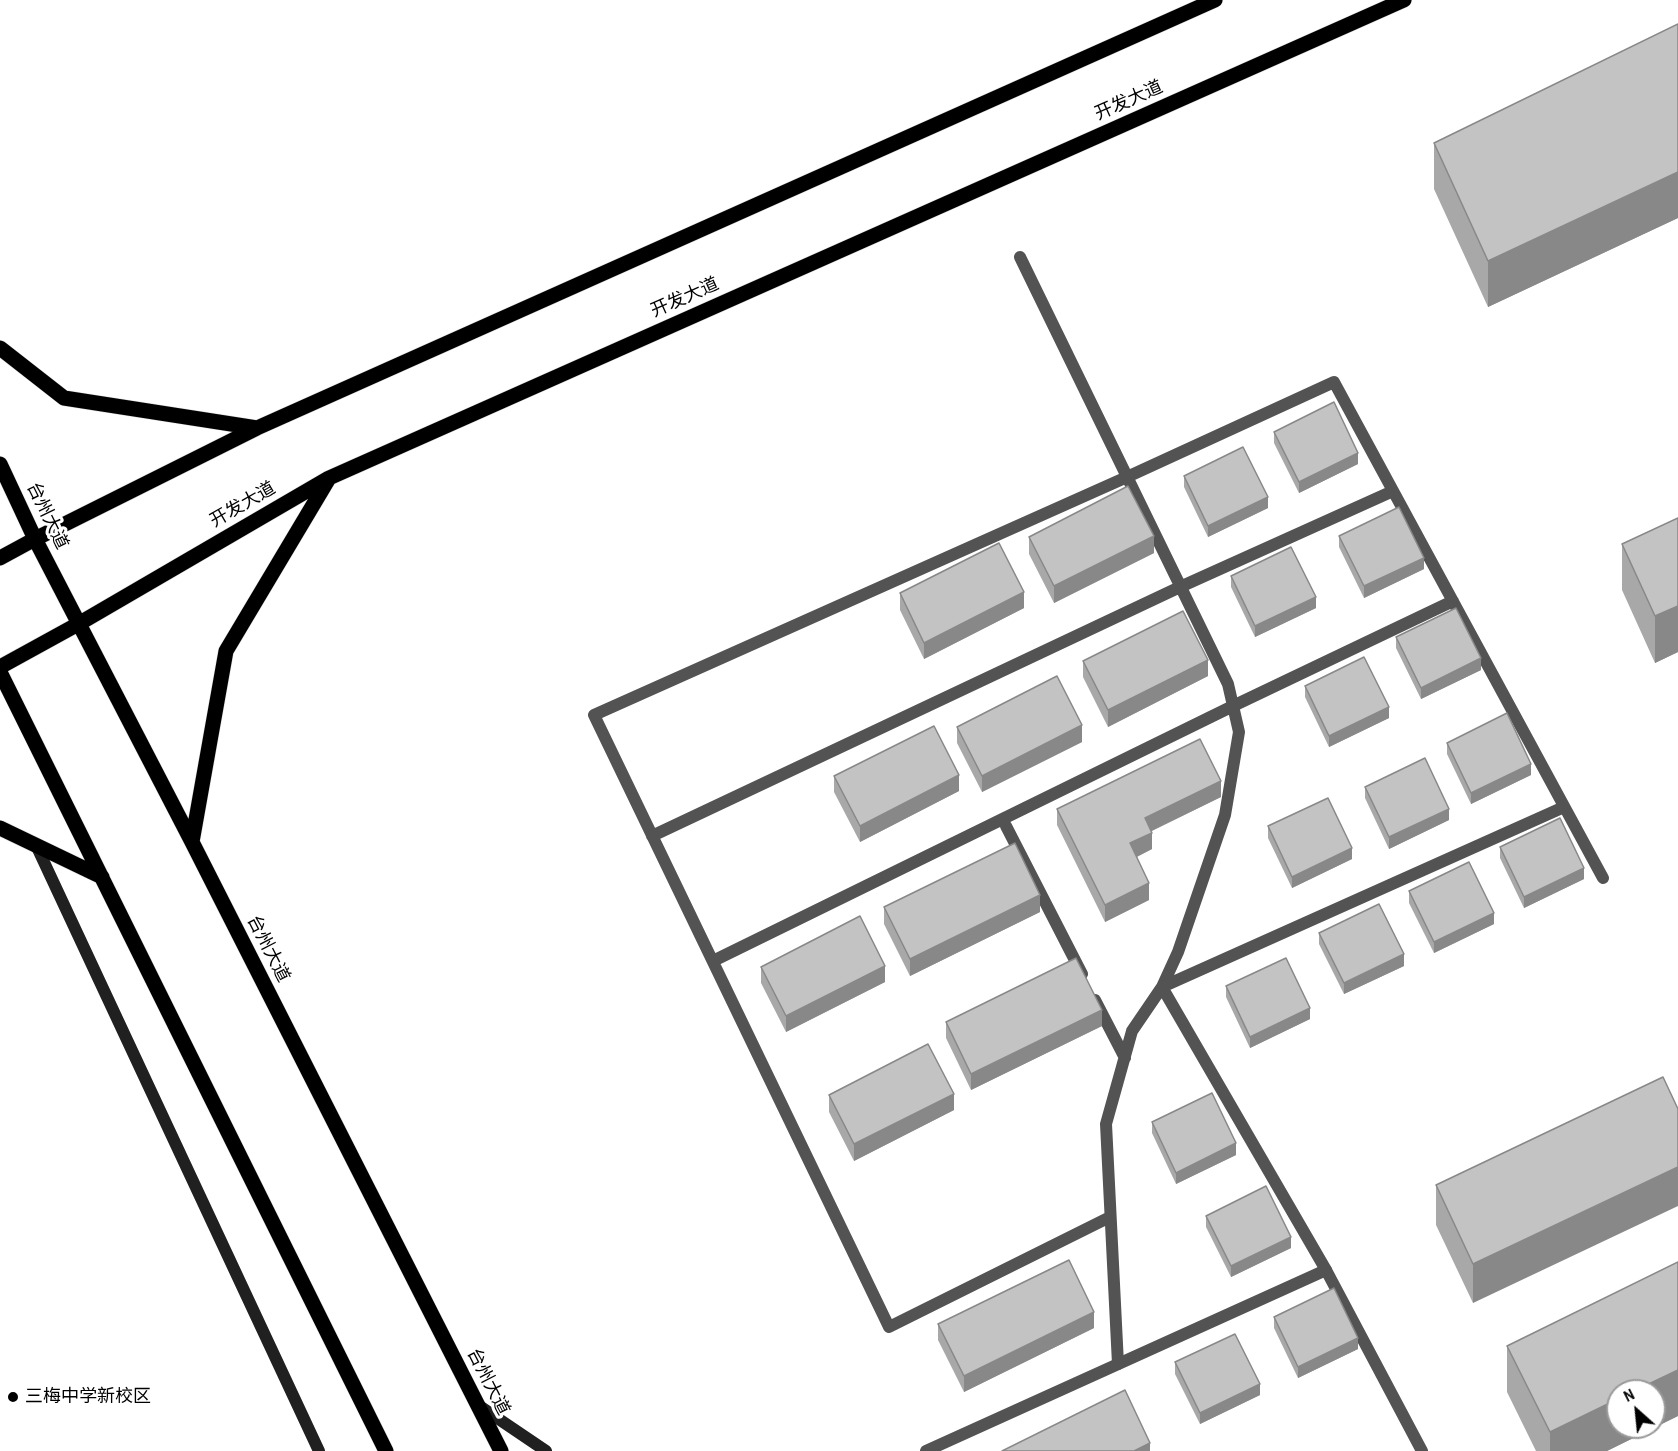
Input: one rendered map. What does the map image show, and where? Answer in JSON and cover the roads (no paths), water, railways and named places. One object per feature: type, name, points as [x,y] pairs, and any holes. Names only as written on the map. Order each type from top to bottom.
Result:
[{"type":"main road","points":[[0,558],[35,538],[257,428],[1215,0]]},
{"type":"main road","name":"开发大道","points":[[0,667],[328,478],[1404,0]]},
{"type":"main road","points":[[0,348],[64,398],[257,428]]},
{"type":"main road","name":"台州大道","points":[[0,464],[35,538],[80,622],[501,1451]]},
{"type":"main road","points":[[192,842],[226,651],[328,478]]},
{"type":"main road","points":[[0,672],[386,1451]]},
{"type":"main road","points":[[0,828],[102,877]]},
{"type":"main road","points":[[36,845],[319,1451]]},
{"type":"main road","points":[[478,1406],[546,1451]]},
{"type":"street","points":[[1020,257],[1228,684],[1239,732],[1225,815],[1178,952],[1162,987],[1132,1031],[1106,1124],[1118,1364]]},
{"type":"street","points":[[1110,1217],[889,1327],[594,715],[1334,382],[1603,878]]},
{"type":"street","points":[[652,836],[1180,587],[1393,491]]},
{"type":"street","points":[[713,961],[1233,706],[1453,601]]},
{"type":"street","points":[[1162,987],[1564,807]]},
{"type":"street","points":[[1006,826],[1125,1058]]},
{"type":"street","points":[[1162,987],[1326,1270],[1422,1451]]},
{"type":"street","points":[[926,1451],[1326,1270]]},
{"type":"place","name":"三梅中学新校区","points":[[13,1397]]}]
